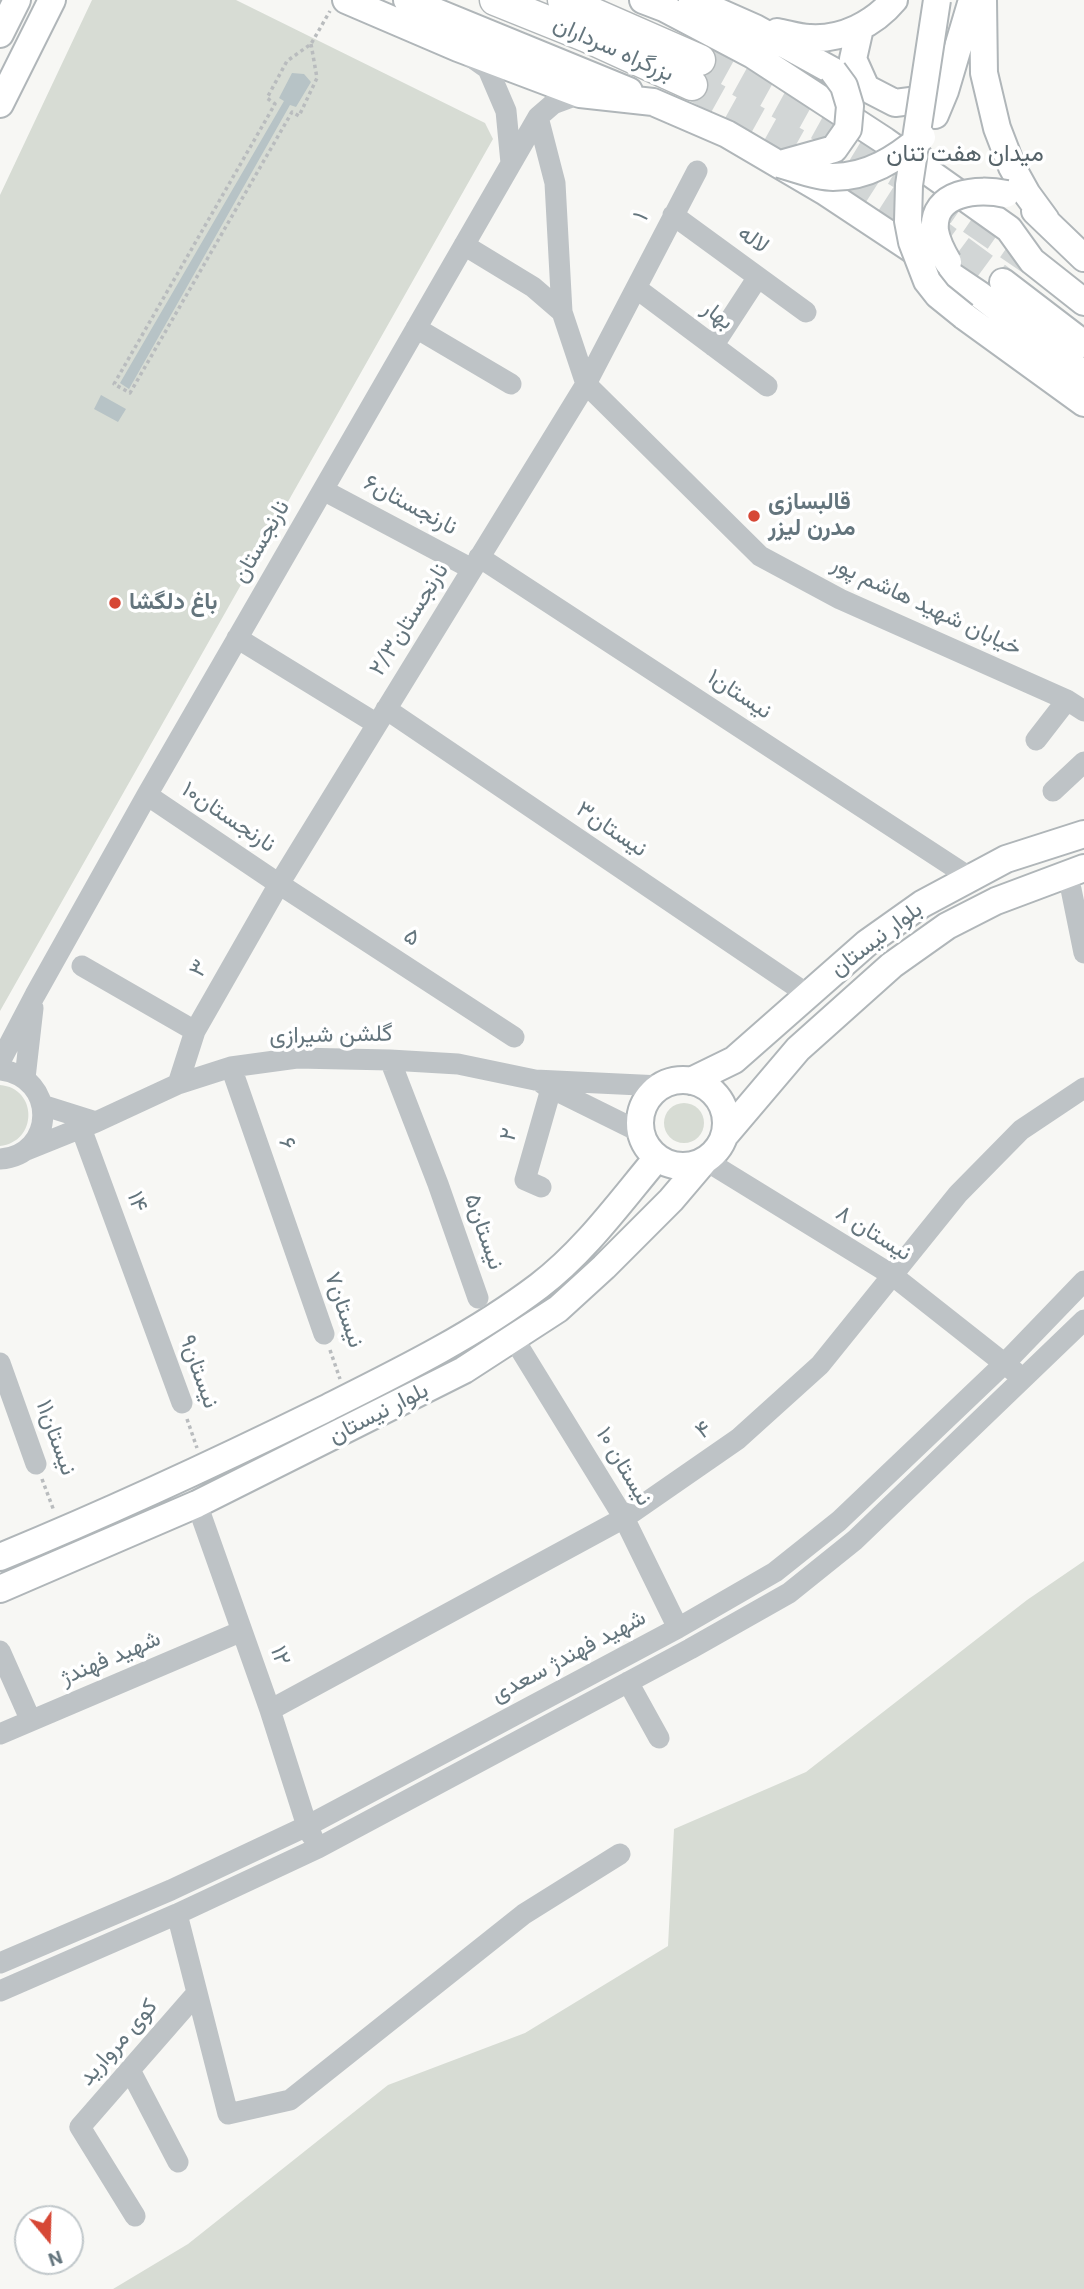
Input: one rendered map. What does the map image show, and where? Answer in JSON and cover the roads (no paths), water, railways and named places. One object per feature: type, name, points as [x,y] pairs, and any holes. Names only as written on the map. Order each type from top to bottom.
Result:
[{"type":"highway","name":"بزرگراه سرداران","points":[[495,0],[587,37],[696,73],[563,0]]},
{"type":"main road","points":[[0,34],[18,0]]},
{"type":"main road","points":[[0,104],[52,0]]},
{"type":"main road","points":[[407,0],[727,134],[779,164],[824,191],[972,305],[1084,402]]},
{"type":"main road","points":[[643,0],[664,8],[753,55],[885,141],[1009,229],[1032,261],[1084,302]]},
{"type":"main road","points":[[692,0],[755,28],[833,71],[844,86],[850,106],[848,130],[834,149],[779,164]]},
{"type":"main road","points":[[755,28],[811,38],[836,35],[860,28],[880,15],[894,0]]},
{"type":"main road","points":[[937,0],[909,186],[908,221],[912,242],[927,281],[937,295],[972,305],[1084,374]]},
{"type":"main road","points":[[779,164],[831,177],[857,174],[898,157],[923,135],[935,115],[972,0]]},
{"type":"main road","points":[[983,0],[984,73],[997,128],[1012,167],[1046,220]]},
{"type":"main road","points":[[338,5],[580,94],[653,102]]},
{"type":"main road","points":[[860,28],[853,59],[866,88],[895,103],[926,99],[949,76]]},
{"type":"main road","points":[[972,305],[938,244],[935,228],[942,206],[952,198],[981,189],[1006,194],[1028,205],[1084,258]]},
{"type":"main road","points":[[1003,282],[1084,344]]},
{"type":"main road","name":"بلوار نیستان","points":[[691,1081],[734,1060],[878,935],[922,904],[1006,859],[1084,834]]},
{"type":"main road","name":"بلوار نیستان","points":[[724,1135],[798,1049],[892,965],[947,926],[996,901],[1078,878]]},
{"type":"main road","points":[[691,1081],[716,1095],[726,1121],[724,1135],[714,1154],[705,1160],[681,1167],[669,1164],[649,1151],[640,1132],[643,1106],[650,1095],[661,1086],[670,1082],[691,1081]]},
{"type":"main road","name":"بلوار نیستان","points":[[0,1557],[204,1468],[450,1344],[540,1285],[584,1246],[657,1158]]},
{"type":"main road","name":"بلوار نیستان","points":[[0,1589],[197,1504],[464,1370],[558,1309],[671,1200],[705,1160]]},
{"type":"street","points":[[458,48],[488,69],[506,111],[511,163]]},
{"type":"street","points":[[538,117],[553,103],[580,94]]},
{"type":"street","name":"نارنجستان","points":[[0,1062],[147,795],[538,117]]},
{"type":"street","name":"خیابان شهید هاشم پور","points":[[538,117],[555,183],[562,312],[586,384],[760,556],[840,599],[1075,705]]},
{"type":"street","name":"۱","points":[[586,384],[697,171]]},
{"type":"street","name":"لاله ‍","points":[[673,215],[806,312]]},
{"type":"street","points":[[464,245],[533,288],[562,312]]},
{"type":"street","points":[[713,346],[758,277]]},
{"type":"street","name":"بهار","points":[[636,288],[767,386]]},
{"type":"street","points":[[416,328],[511,384]]},
{"type":"street","name":"۲/۳نارنجستان","points":[[279,884],[586,384]]},
{"type":"street","name":"۶نارنجستان","points":[[323,490],[476,563]]},
{"type":"street","name":"۱نیستان","points":[[476,563],[969,877]]},
{"type":"street","name":"۳نیستان","points":[[237,638],[382,717],[807,994]]},
{"type":"street","points":[[1036,740],[1075,705]]},
{"type":"street","points":[[1053,791],[1084,762]]},
{"type":"street","name":"۱۰نارنجستان","points":[[147,795],[279,884]]},
{"type":"street","points":[[1078,878],[1084,953]]},
{"type":"street","name":"۳","points":[[178,1084],[195,1031],[279,884]]},
{"type":"street","name":"۵","points":[[279,884],[514,1037]]},
{"type":"street","points":[[82,966],[195,1031]]},
{"type":"street","points":[[25,1078],[35,995]]},
{"type":"street","name":"گلشن شیرازی","points":[[8,1157],[89,1125],[178,1084],[231,1068],[298,1058],[458,1064],[543,1084],[661,1086]]},
{"type":"street","name":"۵نیستان","points":[[390,1060],[478,1298]]},
{"type":"street","name":"۶","points":[[231,1068],[291,1238]]},
{"type":"street","points":[[0,1070],[12,1071],[25,1078],[36,1089],[43,1105],[43,1118],[34,1142],[8,1157]]},
{"type":"street","name":"گلشن شیرازی","points":[[543,1084],[640,1132]]},
{"type":"street","name":"۲","points":[[541,1187],[524,1180],[543,1084]]},
{"type":"street","name":"۴","points":[[270,1710],[624,1518],[738,1439],[820,1365],[958,1194],[1021,1130],[1084,1088]]},
{"type":"street","points":[[43,1105],[89,1125]]},
{"type":"street","name":"۱۴","points":[[89,1125],[141,1294]]},
{"type":"street","name":"نیستان ۸","points":[[705,1160],[892,1275],[1006,1362],[1023,1380]]},
{"type":"street","name":"۷نیستان","points":[[291,1238],[324,1334]]},
{"type":"street","name":"شهید فهندژ سعدی","points":[[0,1963],[171,1890],[307,1826],[678,1628],[775,1572],[839,1521],[1006,1362],[1084,1281]]},
{"type":"street","name":"۹نیستان","points":[[141,1294],[182,1404]]},
{"type":"street","points":[[0,1991],[177,1914],[318,1848],[628,1682],[789,1592],[855,1540],[1084,1320]]},
{"type":"street","name":"نیستان ۱۰","points":[[514,1339],[624,1518],[678,1628]]},
{"type":"street","name":"۱۱نیستان","points":[[0,1363],[36,1464]]},
{"type":"street","name":"۱۲","points":[[197,1504],[270,1710],[307,1826],[318,1848]]},
{"type":"street","name":"شهید فهندژ","points":[[0,1734],[242,1631]]},
{"type":"street","points":[[0,1651],[31,1721]]},
{"type":"street","points":[[628,1682],[659,1738]]},
{"type":"street","points":[[177,1914],[228,2114],[290,2100],[524,1914],[620,1854]]},
{"type":"street","name":"کوی مروارید","points":[[135,2216],[80,2127],[197,1993]]},
{"type":"street","points":[[130,2070],[178,2162]]},
{"type":"tunnel","points":[[700,60],[836,135],[939,197],[1032,261]]},
{"type":"tunnel","points":[[692,85],[839,167],[903,208],[1003,282]]},
{"type":"place","name":"قالبسازی مدرن لیزر","points":[[754,516]]},
{"type":"place","name":"باغ دلگشا","points":[[115,603]]},
{"type":"district","name":"میدان هفت تنان","points":[[965,155]]}]
